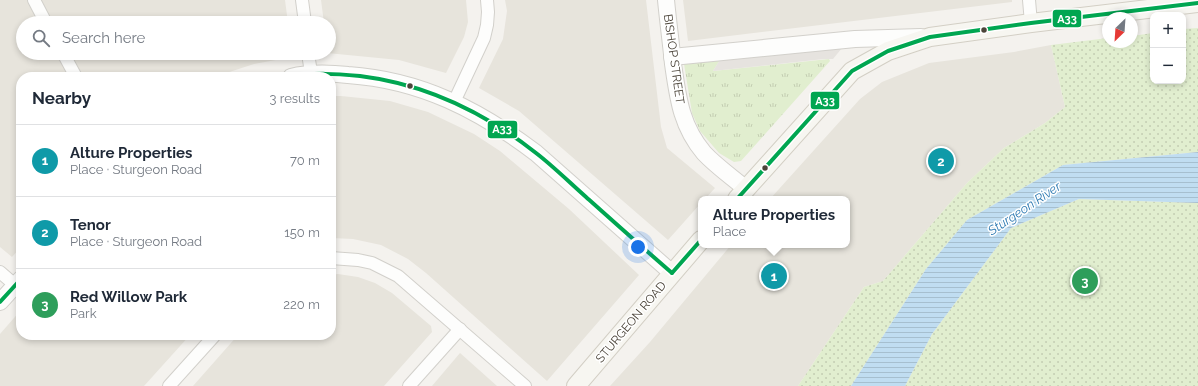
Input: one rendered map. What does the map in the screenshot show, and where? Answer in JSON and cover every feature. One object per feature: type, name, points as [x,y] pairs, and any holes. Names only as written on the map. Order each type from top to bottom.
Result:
[{"type":"main road","points":[[742,194],[852,72],[888,51],[930,37],[1198,3]]},
{"type":"main road","name":"STURGEON ROAD","points":[[576,386],[698,244]]},
{"type":"street","points":[[34,0],[42,16]]},
{"type":"street","points":[[302,0],[304,16]]},
{"type":"street","points":[[454,102],[484,38],[487,25],[487,0]]},
{"type":"street","name":"BISHOP STREET","points":[[666,0],[677,96],[689,131],[696,142],[742,194]]},
{"type":"street","points":[[1029,0],[1031,23]]},
{"type":"street","points":[[672,57],[855,39],[930,37]]},
{"type":"street","points":[[67,60],[73,72]]},
{"type":"street","points":[[309,60],[311,72]]},
{"type":"street","points":[[336,75],[359,76],[407,85],[454,102],[489,120],[514,136],[536,153],[672,274]]},
{"type":"street","points":[[336,258],[351,259],[372,263],[398,276],[525,386]]},
{"type":"street","points":[[0,272],[16,281]]},
{"type":"street","points":[[0,302],[16,284]]},
{"type":"street","points":[[409,386],[460,330]]},
{"type":"street","points":[[169,386],[210,340]]},
{"type":"shaded area","points":[[0,0],[285,0],[287,16],[16,16],[16,60],[276,60],[254,64],[229,72],[16,72],[16,253],[12,257],[0,247]]},
{"type":"shaded area","points":[[321,0],[466,0],[468,22],[464,37],[446,73],[399,60],[336,54],[336,16],[323,16]]},
{"type":"shaded area","points":[[505,0],[646,0],[661,127],[667,148],[715,188],[708,196],[698,196],[698,206],[668,240],[519,111],[479,88],[503,39],[507,11]]},
{"type":"shaded area","points":[[683,0],[1012,0],[1012,2],[688,41]]},
{"type":"shaded area","points":[[847,42],[833,59],[713,71],[721,58]]},
{"type":"shaded area","points":[[1051,45],[1065,107],[1045,123],[1004,148],[967,183],[883,281],[864,287],[798,386],[610,386],[650,342],[728,248],[850,248],[850,196],[773,196],[860,99],[882,82],[929,63],[1014,52]]},
{"type":"shaded area","points":[[336,96],[390,101],[428,112],[474,134],[500,151],[569,209],[639,275],[547,381],[426,273],[408,259],[381,245],[353,239],[336,238]]},
{"type":"shaded area","points":[[336,274],[358,277],[375,283],[392,293],[431,326],[432,332],[384,386],[193,386],[234,340],[336,340]]},
{"type":"shaded area","points":[[16,316],[16,340],[185,340],[144,386],[0,386],[0,334]]},
{"type":"shaded area","points":[[460,353],[497,386],[432,386]]},
{"type":"green space","points":[[1198,28],[1198,152],[1063,165],[967,220],[926,269],[851,386],[798,386],[864,287],[883,281],[967,183],[1004,148],[1045,123],[1065,107],[1051,45],[1102,39],[1102,48],[1138,48],[1138,35],[1150,33],[1150,84],[1186,84],[1186,29]]},
{"type":"green space","points":[[829,59],[830,61],[741,161],[734,162],[719,153],[700,131],[692,113],[684,64],[686,62],[720,60],[713,71]]},
{"type":"green space","points":[[1079,199],[1198,203],[1198,386],[905,386],[932,334],[1011,228]]},
{"type":"water","name":"Sturgeon River","points":[[1198,152],[1198,203],[1079,199],[1011,228],[932,334],[905,386],[851,386],[926,269],[967,220],[1063,165]]},
{"type":"transit line","name":"A33","points":[[740,196],[852,71],[888,51],[930,37],[1198,3]]},
{"type":"transit line","name":"A33","points":[[336,74],[384,80],[431,93],[453,102],[496,125],[542,158],[672,273]]},
{"type":"transit line","name":"A33","points":[[672,273],[698,243]]},
{"type":"transit line","name":"A33","points":[[0,302],[16,284]]},
{"type":"place","name":"Tenor","points":[[941,161]]},
{"type":"place","name":"Alture Properties","points":[[774,276]]},
{"type":"place","name":"Red Willow Park","points":[[1085,281]]}]
